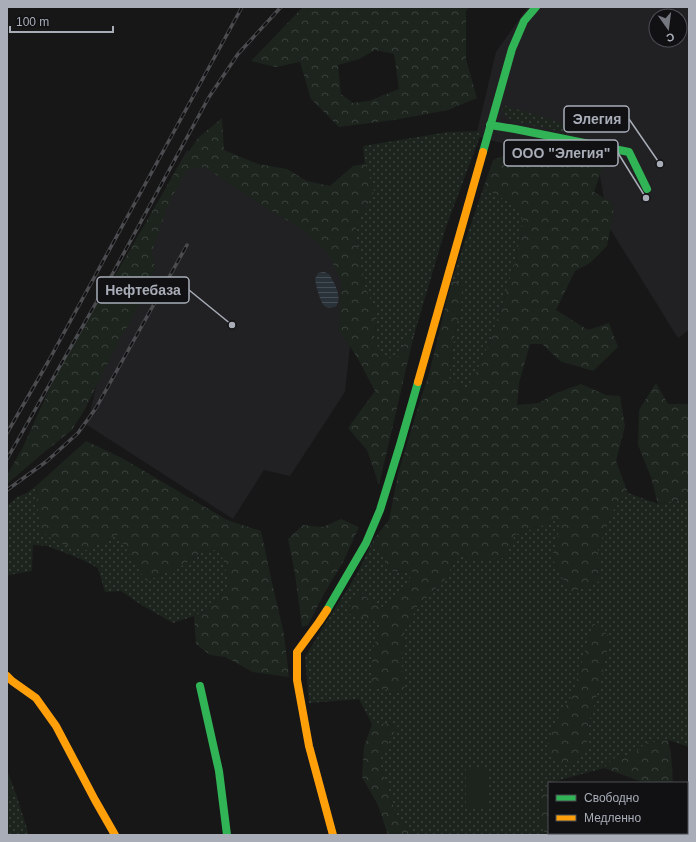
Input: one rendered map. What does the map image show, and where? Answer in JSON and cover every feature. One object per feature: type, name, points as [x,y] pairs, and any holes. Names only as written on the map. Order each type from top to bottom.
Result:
[{"type":"street","points":[[333,835],[309,746],[298,680],[297,652],[319,622],[344,581],[366,543],[380,510],[512,49],[524,21],[536,7]]},
{"type":"street","points":[[490,126],[515,128],[629,152],[647,189]]},
{"type":"street","points":[[7,676],[36,698],[56,726],[95,800],[116,835]]},
{"type":"street","points":[[200,686],[219,772],[227,835]]},
{"type":"shaded area","points":[[528,7],[689,7],[689,330],[678,338],[609,227],[599,170],[476,136],[496,52]]},
{"type":"shaded area","points":[[187,150],[360,254],[345,392],[290,476],[264,470],[233,519],[87,425],[127,258]]},
{"type":"shaded area","points":[[324,272],[329,274],[337,290],[339,300],[335,307],[326,307],[319,294],[315,279],[318,273]]},
{"type":"shaded area","points":[[689,827],[689,835],[575,835],[688,834]]},
{"type":"green space","points":[[303,7],[469,7],[466,11],[466,59],[477,98],[448,110],[394,120],[339,127],[311,99],[300,62],[276,67],[251,61]],"holes":[[[375,50],[394,54],[399,89],[369,101],[353,103],[341,94],[338,65],[359,59]]]},
{"type":"green space","points":[[503,104],[572,126],[569,131],[563,132],[517,122],[508,118],[504,113],[502,108]]},
{"type":"green space","points":[[222,118],[224,150],[258,164],[287,169],[307,181],[330,186],[353,166],[365,164],[374,191],[356,227],[356,238],[364,284],[377,315],[374,339],[384,359],[399,356],[408,335],[414,335],[379,485],[367,450],[348,428],[375,391],[357,357],[339,331],[341,281],[328,253],[305,231],[204,167],[186,170],[169,203],[152,251],[155,269],[133,316],[85,409],[72,430],[7,484],[7,475],[22,449],[71,342],[116,274],[179,165],[199,137]]},
{"type":"green space","points":[[482,131],[446,227],[414,335],[408,336],[399,356],[384,360],[374,339],[377,315],[364,284],[356,238],[356,227],[374,191],[365,164],[363,146],[448,132]]},
{"type":"green space","points":[[533,144],[591,155],[603,165],[594,192],[614,204],[607,246],[590,263],[575,271],[556,310],[588,330],[609,323],[618,347],[593,371],[560,361],[542,344],[530,344],[519,383],[517,405],[539,403],[554,394],[581,384],[606,395],[620,396],[625,426],[616,461],[628,493],[611,513],[598,549],[599,581],[570,593],[552,557],[560,528],[557,520],[515,535],[505,558],[473,560],[458,553],[446,578],[417,607],[405,630],[401,663],[405,692],[371,688],[373,650],[381,623],[346,613],[358,590],[374,604],[385,608],[405,586],[414,572],[391,571],[373,540],[389,520],[398,474],[430,370],[452,279],[464,287],[452,349],[449,378],[467,391],[489,344],[514,266],[521,235],[523,212],[496,194],[483,189],[493,160]]},
{"type":"green space","points":[[483,189],[496,194],[523,212],[521,235],[514,266],[502,305],[489,344],[467,392],[449,378],[452,349],[464,287],[452,279]]},
{"type":"green space","points":[[656,383],[668,404],[689,404],[689,498],[658,504],[651,477],[638,445],[639,410]]},
{"type":"green space","points":[[86,441],[122,458],[227,520],[261,531],[284,634],[289,677],[253,672],[225,657],[210,655],[196,644],[194,616],[209,609],[230,584],[220,549],[202,552],[181,566],[146,581],[118,535],[87,550],[57,543],[40,530],[36,486]]},
{"type":"green space","points":[[36,486],[40,530],[87,550],[118,535],[146,581],[181,566],[202,552],[220,549],[230,584],[209,609],[173,623],[121,591],[105,592],[98,568],[81,559],[47,546],[33,545],[32,571],[9,575],[7,577],[7,506],[17,497],[27,493]]},
{"type":"green space","points":[[628,493],[658,504],[689,498],[689,747],[668,740],[646,743],[635,753],[613,759],[604,768],[548,782],[548,786],[541,794],[540,821],[545,835],[412,835],[396,816],[379,761],[398,723],[372,724],[359,699],[309,703],[305,657],[357,574],[373,540],[391,571],[414,572],[405,586],[385,608],[374,604],[358,590],[381,623],[373,650],[405,692],[401,663],[405,630],[417,607],[446,578],[458,553],[473,560],[515,535],[557,520],[560,528],[552,557],[570,593],[599,581],[598,549],[611,513]],"holes":[[[593,624],[610,637],[600,684],[587,729],[553,727],[573,694]]]},
{"type":"green space","points":[[341,519],[359,527],[343,562],[308,625],[302,627],[295,574],[288,539],[303,525],[323,527]]},
{"type":"green space","points":[[593,623],[610,637],[600,684],[587,729],[587,747],[567,766],[545,752],[553,727],[573,694]]},
{"type":"green space","points":[[399,723],[379,761],[396,816],[412,835],[388,835],[378,805],[362,777],[364,747],[372,724]]},
{"type":"green space","points":[[668,740],[671,753],[673,782],[642,782],[604,768],[613,759],[635,753],[646,743]]},
{"type":"green space","points":[[488,768],[488,808],[466,808],[466,769]]},
{"type":"green space","points":[[7,770],[15,791],[7,802]]},
{"type":"green space","points":[[548,786],[548,834],[566,835],[545,835],[540,821],[541,794]]},
{"type":"green space","points":[[15,791],[29,835],[7,835],[7,802]]},
{"type":"railway","points":[[7,433],[48,362],[242,7]]},
{"type":"railway","points":[[7,459],[113,273],[209,97],[238,54],[281,7]]},
{"type":"railway","points":[[7,490],[47,461],[78,433],[96,408],[187,245]]},
{"type":"traffic: fast","points":[[483,152],[512,49],[524,21],[536,7]]},
{"type":"traffic: fast","points":[[490,125],[629,152],[647,189]]},
{"type":"traffic: fast","points":[[327,610],[366,543],[380,510],[418,382]]},
{"type":"traffic: fast","points":[[200,686],[219,771],[227,835]]},
{"type":"traffic: slow","points":[[418,382],[483,152]]},
{"type":"traffic: slow","points":[[327,610],[297,652],[297,680],[309,746],[333,835]]},
{"type":"traffic: slow","points":[[7,676],[36,698],[56,726],[115,835]]},
{"type":"place","name":"Элегия","points":[[660,164]]},
{"type":"place","name":"ООО \"Элегия\"","points":[[646,198]]},
{"type":"place","name":"Нефтебаза","points":[[232,325]]}]
